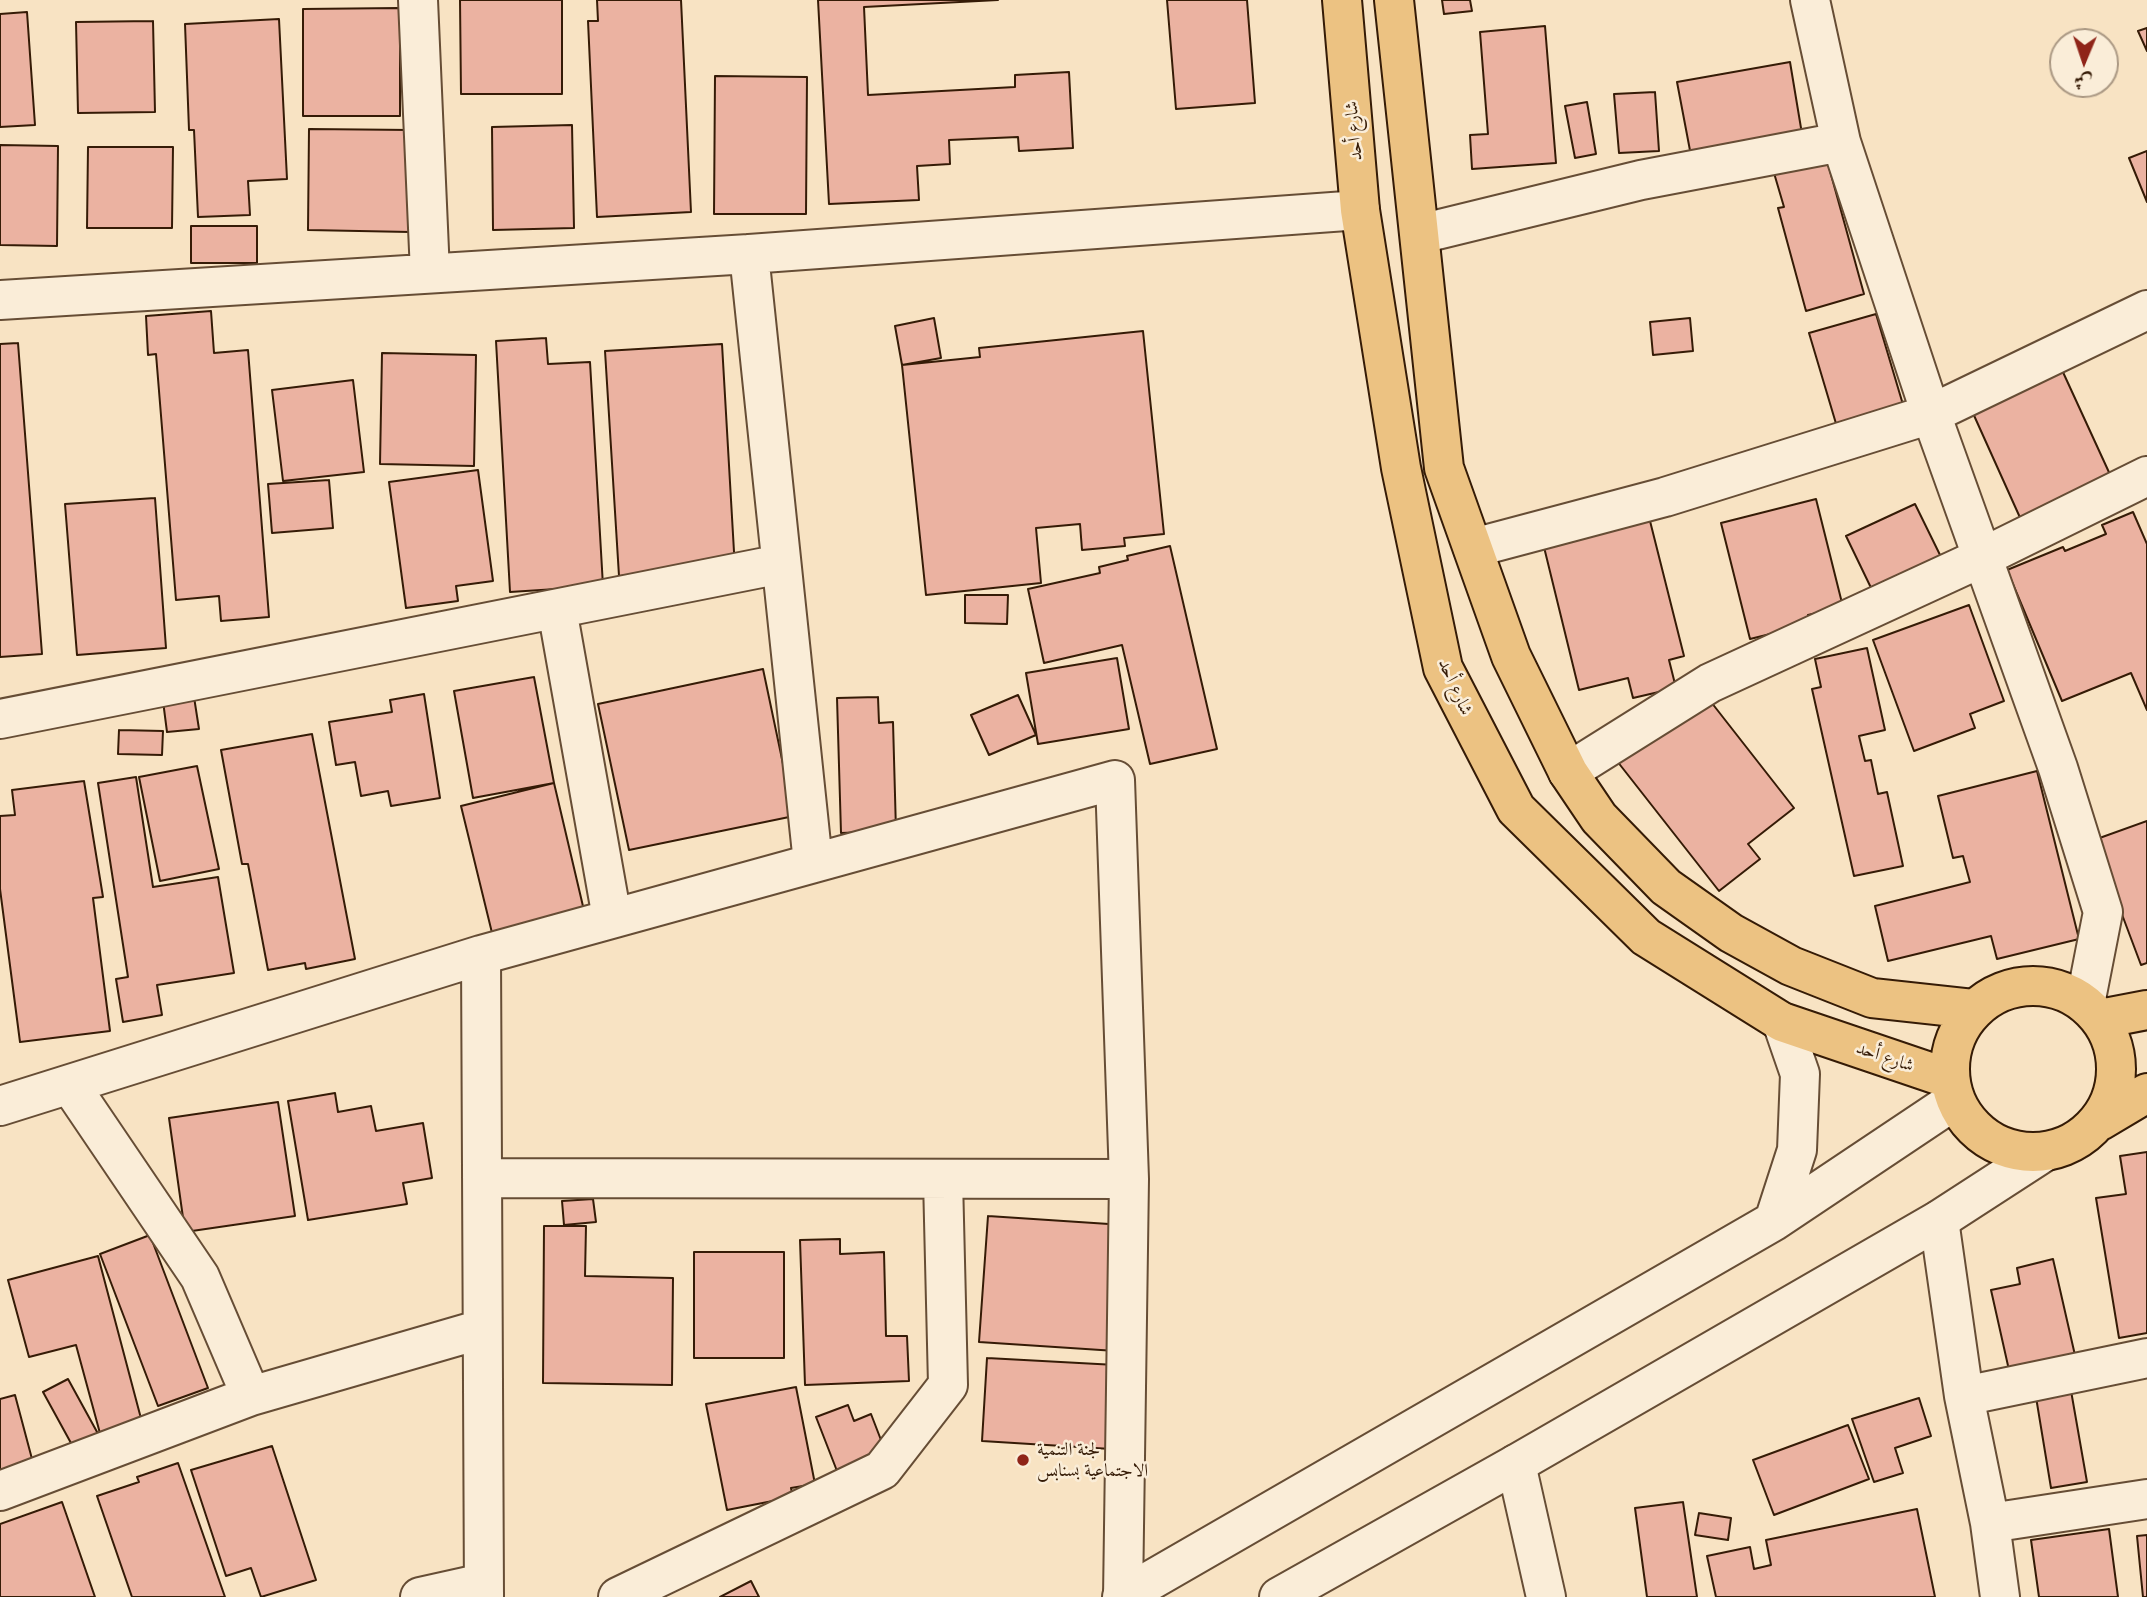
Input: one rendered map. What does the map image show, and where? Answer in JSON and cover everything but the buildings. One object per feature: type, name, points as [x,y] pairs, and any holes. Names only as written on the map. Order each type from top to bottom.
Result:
[{"type":"main road","name":"شارع أحد","points":[[1342,0],[1360,210],[1401,468],[1443,668],[1516,809],[1646,937],[1782,1021],[1953,1090]]},
{"type":"main road","points":[[1394,0],[1444,468],[1511,656],[1569,772],[1599,818],[1666,887],[1731,933],[1791,966],[1872,998],[1973,1009]]},
{"type":"main road","points":[[2100,1121],[2111,1102],[2117,1081],[2117,1059],[2112,1038],[2093,1011],[2066,992],[2045,986],[2023,986],[2002,992],[1973,1009],[1956,1037],[1950,1058],[1953,1090],[1966,1120],[1982,1135],[2001,1146],[2021,1152],[2044,1152],[2065,1147],[2084,1136],[2100,1121],[2147,1093]]},
{"type":"main road","points":[[2093,1011],[2147,1010]]},
{"type":"street","points":[[418,0],[430,273]]},
{"type":"street","points":[[1810,0],[1842,142],[1931,414],[2058,768],[2103,912],[2093,1011]]},
{"type":"street","points":[[1420,234],[1641,180],[1842,142]]},
{"type":"street","points":[[0,300],[749,254],[1360,210]]},
{"type":"street","points":[[749,254],[813,863]]},
{"type":"street","points":[[1473,548],[1665,497],[1931,414],[2147,310]]},
{"type":"street","points":[[1569,772],[1710,683],[1981,558],[2147,476]]},
{"type":"street","points":[[0,719],[780,564]]},
{"type":"street","points":[[557,608],[612,918]]},
{"type":"street","points":[[0,1106],[481,955],[1115,780],[1129,1179],[1123,1597]]},
{"type":"street","points":[[420,1597],[484,1590],[481,955]]},
{"type":"street","points":[[1774,1221],[1797,1150],[1798,1137],[1800,1074],[1782,1021]]},
{"type":"street","points":[[70,1085],[200,1277],[251,1396]]},
{"type":"street","points":[[1123,1597],[1774,1221],[1953,1090]]},
{"type":"street","points":[[1279,1597],[1939,1220],[2044,1152]]},
{"type":"street","points":[[482,1178],[1129,1179]]},
{"type":"street","points":[[618,1597],[882,1470],[948,1385],[943,1179]]},
{"type":"street","points":[[1939,1220],[1964,1396],[1990,1523],[2000,1597]]},
{"type":"street","points":[[0,1491],[251,1396],[482,1329]]},
{"type":"street","points":[[1964,1396],[2147,1358]]},
{"type":"street","points":[[1516,1464],[1546,1597]]},
{"type":"street","points":[[1990,1523],[2147,1499]]},
{"type":"place","name":"لجنة التنمية الاجتماعية بسنابس","points":[[1023,1460]]}]
